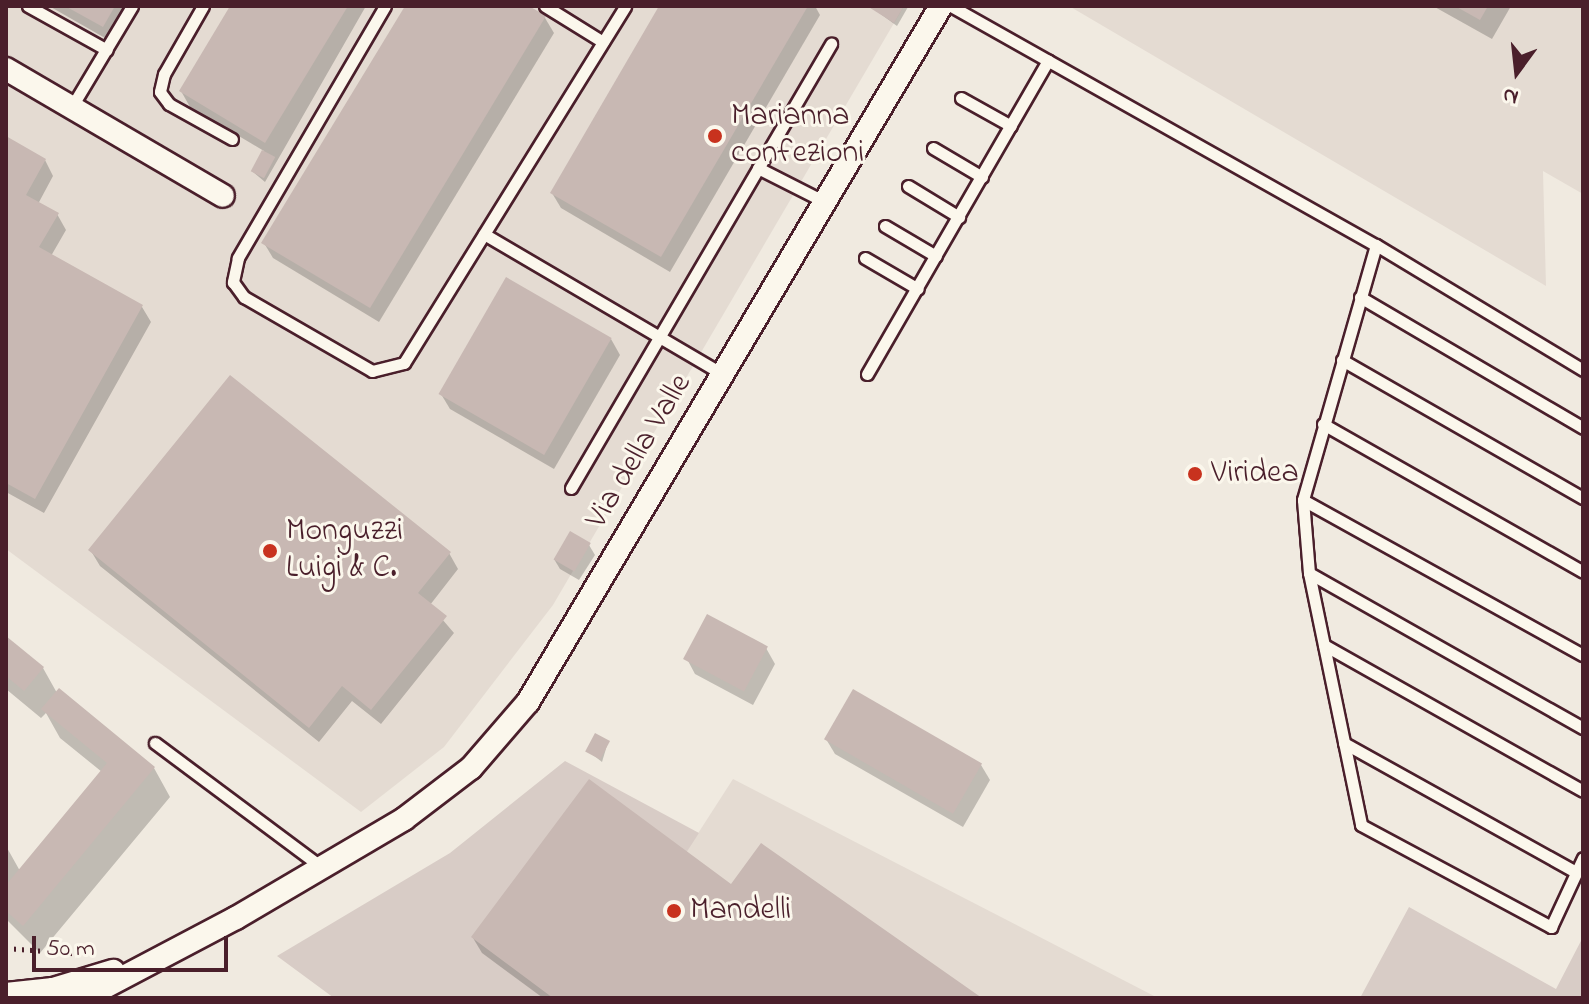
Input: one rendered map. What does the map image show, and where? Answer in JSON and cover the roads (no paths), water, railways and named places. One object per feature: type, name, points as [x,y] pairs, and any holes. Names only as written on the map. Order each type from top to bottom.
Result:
[{"type":"street","name":"Via della Valle","points":[[157,959],[324,869],[404,819],[471,768],[528,702],[941,6]]},
{"type":"street","points":[[6,69],[223,196]]},
{"type":"street","points":[[8,992],[53,989],[157,959]]},
{"type":"street","points":[[53,989],[83,998],[157,959]]},
{"type":"lane","points":[[28,6],[107,50]]},
{"type":"lane","points":[[71,108],[132,6]]},
{"type":"lane","points":[[203,6],[164,74],[160,92],[169,104],[232,139]]},
{"type":"lane","points":[[385,6],[238,258],[233,282],[244,297],[372,371],[388,370],[404,363],[625,6]]},
{"type":"lane","points":[[545,6],[603,42]]},
{"type":"lane","points":[[951,6],[1376,245],[1583,370]]},
{"type":"lane","points":[[571,488],[831,44]]},
{"type":"lane","points":[[867,374],[1048,60]]},
{"type":"lane","points":[[961,98],[1011,126]]},
{"type":"lane","points":[[933,148],[982,177]]},
{"type":"lane","points":[[758,168],[825,202]]},
{"type":"lane","points":[[908,186],[959,217]]},
{"type":"lane","points":[[885,226],[936,256]]},
{"type":"lane","points":[[484,234],[723,374]]},
{"type":"lane","points":[[1376,245],[1303,500],[1309,573],[1361,825],[1551,927],[1583,858]]},
{"type":"lane","points":[[865,258],[918,289]]},
{"type":"lane","points":[[1360,297],[1583,428]]},
{"type":"lane","points":[[1342,360],[1583,498]]},
{"type":"lane","points":[[1323,424],[1583,572]]},
{"type":"lane","points":[[1303,500],[1583,655]]},
{"type":"lane","points":[[1309,573],[1583,728]]},
{"type":"lane","points":[[1324,645],[1583,791]]},
{"type":"lane","points":[[155,743],[324,869]]},
{"type":"lane","points":[[1344,743],[1576,872]]},
{"type":"place","name":"Marianna confezioni","points":[[715,136]]},
{"type":"place","name":"Viridea","points":[[1195,474]]},
{"type":"place","name":"Monguzzi Luigi & C.","points":[[270,551]]},
{"type":"place","name":"Mandelli","points":[[674,911]]}]
